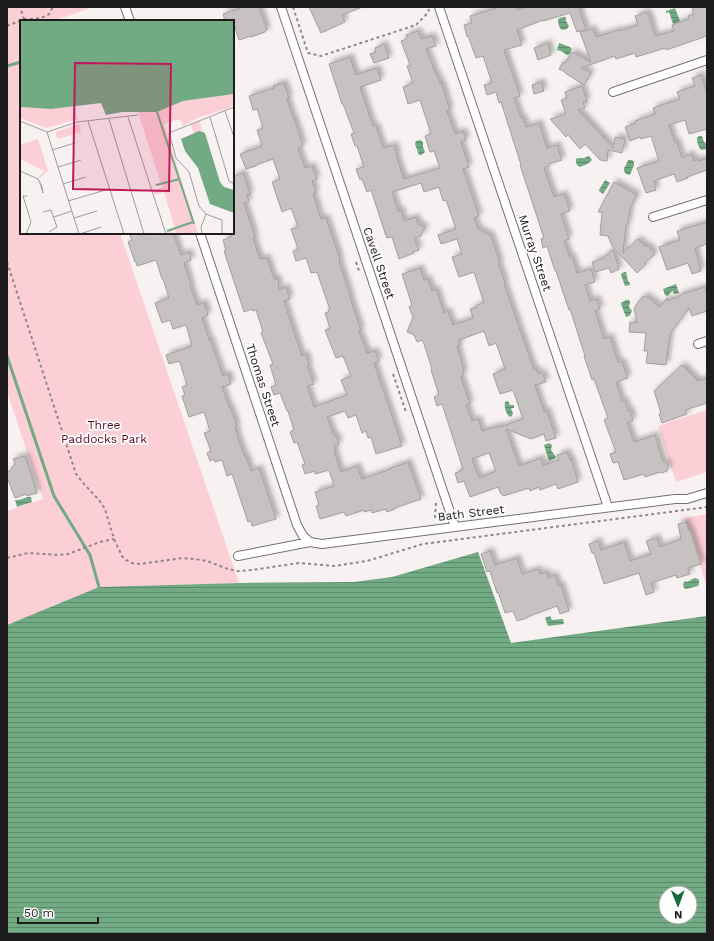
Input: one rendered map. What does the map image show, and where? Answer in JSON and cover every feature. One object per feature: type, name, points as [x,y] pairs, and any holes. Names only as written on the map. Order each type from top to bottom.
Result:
[{"type":"street","points":[[125,7],[130,20]]},
{"type":"street","name":"Cavell Street","points":[[281,7],[456,527]]},
{"type":"street","name":"Murray Street","points":[[443,8],[608,507]]},
{"type":"street","points":[[613,92],[707,60]]},
{"type":"street","points":[[653,217],[707,200]]},
{"type":"street","name":"Thomas Street","points":[[200,234],[297,525],[303,536],[310,542]]},
{"type":"street","points":[[698,344],[707,341]]},
{"type":"street","name":"Bath Street","points":[[238,556],[310,542],[322,544],[608,507],[675,499],[688,499],[707,493]]},
{"type":"path","points":[[20,7],[24,20],[32,20],[46,16],[50,13],[52,7]]},
{"type":"path","points":[[293,7],[308,53],[321,56],[416,26],[420,20],[428,14],[429,7]]},
{"type":"path","points":[[7,26],[20,21]]},
{"type":"path","points":[[7,262],[76,474],[105,509],[114,539],[122,556],[132,563],[140,564],[183,558],[194,558],[238,571],[299,563],[334,566],[367,561],[423,544],[707,506]]},
{"type":"path","points":[[7,558],[28,553],[59,555],[68,554],[100,542],[114,539]]},
{"type":"green space","name":"Three Paddocks Park","points":[[7,7],[93,7],[57,20],[20,20],[20,234],[120,234],[239,583],[99,587],[7,625],[7,511],[43,499],[7,392]]},
{"type":"green space","points":[[707,410],[707,472],[676,482],[658,426]]},
{"type":"green space","points":[[707,514],[707,586],[684,518]]},
{"type":"shaded area","points":[[675,8],[680,21],[673,24],[669,12],[666,13],[666,11]]},
{"type":"shaded area","points":[[565,17],[569,26],[567,29],[562,30],[558,19]]},
{"type":"shaded area","points":[[559,43],[572,49],[569,55],[557,50]]},
{"type":"shaded area","points":[[699,136],[702,136],[704,142],[707,144],[707,149],[700,149],[697,140]]},
{"type":"shaded area","points":[[420,140],[423,142],[425,152],[419,155],[415,144],[416,141]]},
{"type":"shaded area","points":[[589,156],[592,160],[580,167],[577,165],[576,159]]},
{"type":"shaded area","points":[[628,160],[632,160],[634,162],[630,175],[626,174],[624,171]]},
{"type":"shaded area","points":[[605,180],[610,183],[603,194],[599,190]]},
{"type":"shaded area","points":[[626,272],[630,285],[625,286],[621,275],[622,273]]},
{"type":"shaded area","points":[[676,284],[679,293],[674,294],[673,291],[668,296],[665,295],[663,289]]},
{"type":"shaded area","points":[[629,300],[629,307],[632,311],[630,315],[626,317],[621,303]]},
{"type":"shaded area","points":[[508,401],[510,405],[514,405],[514,408],[511,409],[513,413],[512,416],[510,417],[506,412],[505,406],[505,402]]},
{"type":"shaded area","points":[[549,443],[552,445],[551,450],[556,457],[549,461],[544,445]]},
{"type":"shaded area","points":[[31,497],[32,502],[17,507],[15,500]]},
{"type":"shaded area","points":[[478,552],[511,643],[707,616],[707,934],[7,934],[7,625],[99,587],[239,583],[354,582],[392,577]]},
{"type":"shaded area","points":[[696,578],[699,580],[698,586],[686,589],[684,588],[683,584],[685,581],[687,582]]},
{"type":"shaded area","points":[[550,616],[552,620],[563,619],[564,624],[548,626],[545,618]]},
{"type":"building","points":[[243,7],[259,7],[267,30],[251,37],[239,40],[234,20],[225,20],[223,14]]},
{"type":"building","points":[[309,7],[360,8],[342,15],[345,22],[321,33]]},
{"type":"building","points":[[500,7],[517,7],[518,10],[526,7],[582,7],[582,9],[579,10],[586,29],[577,32],[570,13],[543,20],[517,30],[522,45],[504,50],[520,96],[514,98],[526,127],[539,123],[547,148],[557,145],[562,160],[549,164],[549,166],[544,168],[554,197],[564,194],[570,211],[561,214],[569,239],[564,241],[570,258],[572,257],[577,273],[591,269],[595,282],[585,285],[590,301],[597,299],[600,309],[595,311],[604,339],[610,337],[618,362],[622,362],[628,378],[616,382],[622,401],[625,401],[633,420],[627,423],[634,442],[655,435],[663,462],[667,463],[668,467],[667,471],[662,473],[660,472],[645,477],[644,474],[624,480],[618,462],[613,463],[610,454],[616,452],[604,420],[608,418],[594,379],[592,380],[570,309],[569,310],[547,246],[543,248],[541,239],[544,238],[501,102],[499,103],[496,92],[487,95],[484,85],[492,83],[483,56],[476,58],[468,36],[467,37],[464,25],[472,23],[470,16]]},
{"type":"building","points":[[692,7],[707,7],[707,36],[666,50],[665,48],[636,57],[635,53],[616,59],[615,56],[581,68],[591,73],[584,85],[559,69],[572,52],[591,62],[580,32],[593,29],[596,37],[618,30],[619,31],[638,25],[635,16],[646,12],[650,18],[655,36],[674,31],[672,25],[689,19],[688,16],[694,14]]},
{"type":"building","points":[[418,31],[421,39],[432,36],[436,46],[426,49],[436,75],[440,83],[441,82],[450,110],[447,111],[455,134],[463,131],[466,140],[461,142],[469,167],[463,169],[479,216],[474,218],[478,229],[491,236],[500,263],[498,263],[505,283],[504,284],[534,370],[536,369],[538,374],[542,372],[546,382],[535,385],[544,412],[547,411],[556,438],[546,441],[544,434],[531,439],[506,429],[519,466],[541,458],[543,465],[559,460],[557,455],[567,452],[570,460],[571,459],[578,482],[558,489],[556,484],[540,490],[539,487],[530,491],[529,488],[503,496],[498,487],[470,497],[464,481],[458,483],[455,473],[463,469],[442,404],[437,406],[434,397],[439,395],[423,341],[417,342],[414,335],[407,332],[413,317],[409,307],[412,305],[402,274],[420,268],[424,280],[428,279],[432,291],[436,289],[444,313],[448,311],[453,325],[473,318],[470,309],[484,303],[474,272],[459,277],[452,257],[462,254],[457,239],[441,244],[438,235],[456,229],[446,200],[443,201],[439,187],[424,192],[421,183],[392,192],[398,211],[401,210],[404,221],[416,217],[418,224],[425,227],[421,236],[414,238],[419,250],[399,259],[392,237],[387,238],[386,236],[371,190],[367,192],[356,169],[364,167],[357,146],[355,146],[351,134],[354,133],[342,104],[329,64],[350,57],[356,75],[377,68],[381,80],[360,87],[373,126],[376,126],[383,148],[394,145],[404,179],[440,168],[434,151],[430,152],[425,136],[431,134],[420,100],[408,104],[403,87],[413,83],[407,66],[410,65],[401,41],[407,39],[406,35]],"holes":[[[484,331],[489,346],[496,343],[505,369],[493,374],[500,394],[513,390],[523,419],[500,427],[482,431],[478,419],[472,421],[466,405],[470,404],[461,377],[464,372],[457,346],[460,345],[459,340]],[[489,453],[496,471],[479,478],[472,459]]]},
{"type":"building","points":[[548,43],[551,55],[538,60],[534,48]]},
{"type":"building","points":[[384,44],[389,58],[374,63],[370,54],[376,52],[375,48]]},
{"type":"building","points":[[701,75],[707,93],[707,129],[689,134],[685,120],[669,125],[675,143],[677,142],[682,158],[691,154],[694,161],[697,159],[698,161],[707,158],[707,170],[677,182],[674,174],[654,181],[656,190],[646,193],[637,168],[659,161],[651,136],[641,139],[640,137],[630,141],[625,127],[636,123],[635,121],[655,114],[653,108],[680,99],[677,92],[695,86],[692,78]]},
{"type":"building","points":[[541,82],[544,91],[534,94],[532,85]]},
{"type":"building","points":[[284,83],[289,98],[287,99],[303,146],[298,148],[305,168],[312,166],[317,179],[312,181],[316,193],[313,194],[321,219],[326,218],[339,256],[339,261],[350,298],[361,330],[359,331],[367,353],[375,351],[379,361],[374,363],[402,446],[376,454],[371,437],[368,438],[366,431],[362,433],[356,415],[348,418],[345,411],[327,417],[334,436],[336,436],[339,444],[334,446],[336,450],[334,451],[341,472],[357,466],[362,479],[408,462],[421,499],[387,512],[386,509],[372,513],[371,510],[364,512],[364,510],[346,516],[344,512],[320,519],[316,506],[319,505],[315,492],[334,486],[329,470],[315,474],[315,471],[305,474],[302,465],[305,464],[297,442],[294,443],[290,432],[294,430],[288,411],[280,393],[274,395],[271,387],[276,385],[270,365],[273,364],[261,333],[263,332],[256,310],[253,311],[252,309],[244,312],[224,251],[226,251],[223,240],[231,237],[230,234],[234,234],[234,176],[243,173],[250,194],[247,195],[249,201],[244,203],[255,237],[253,238],[260,259],[267,258],[274,279],[278,279],[279,290],[286,287],[290,299],[284,301],[302,356],[306,354],[309,366],[307,366],[314,384],[307,386],[314,407],[347,395],[341,380],[351,376],[343,356],[336,358],[325,330],[330,328],[325,313],[329,312],[328,310],[330,310],[317,272],[311,273],[306,258],[296,261],[293,251],[298,249],[291,229],[298,227],[291,208],[282,212],[272,182],[280,179],[273,159],[246,169],[240,154],[262,146],[257,130],[263,128],[257,109],[253,110],[249,96],[274,88],[273,86]]},
{"type":"building","points":[[582,86],[587,101],[583,102],[585,108],[578,110],[613,148],[615,137],[625,139],[622,153],[608,150],[607,161],[600,160],[585,144],[580,149],[568,135],[566,137],[550,119],[566,114],[561,100],[567,98],[565,92]]},
{"type":"building","points":[[614,182],[637,195],[630,208],[628,224],[626,224],[623,253],[638,239],[646,247],[647,245],[655,254],[637,273],[612,246],[608,236],[600,235],[602,212],[598,212]]},
{"type":"building","points":[[707,222],[707,244],[695,248],[701,271],[692,274],[688,263],[667,270],[659,247],[680,240],[677,231]]},
{"type":"building","points":[[129,234],[173,234],[181,255],[189,252],[191,260],[184,263],[191,285],[190,286],[197,305],[204,303],[208,315],[202,318],[209,340],[210,339],[223,376],[228,374],[231,384],[222,387],[237,426],[235,427],[237,436],[251,471],[259,468],[276,519],[252,526],[251,521],[248,522],[232,474],[227,476],[222,460],[215,462],[214,459],[210,461],[207,453],[211,451],[204,433],[210,431],[204,412],[189,417],[182,396],[185,395],[182,387],[187,385],[180,363],[179,361],[169,364],[166,355],[192,346],[186,325],[173,329],[170,320],[162,323],[155,303],[169,298],[163,279],[156,260],[137,266],[128,242],[132,240]]},
{"type":"building","points":[[613,249],[619,269],[611,273],[609,268],[595,272],[592,262],[602,259]]},
{"type":"building","points":[[705,287],[707,294],[707,311],[692,316],[689,308],[670,334],[666,365],[646,363],[648,351],[644,351],[646,333],[629,332],[630,322],[637,323],[634,308],[642,297],[646,296],[660,307],[667,298],[668,301],[674,298],[675,299],[682,294]]},
{"type":"building","points":[[682,365],[698,381],[707,378],[707,403],[685,410],[687,414],[662,423],[659,414],[661,413],[654,391]]},
{"type":"building","points":[[25,456],[37,493],[27,496],[26,494],[15,498],[7,477],[7,472],[10,471],[15,463],[13,459]]},
{"type":"building","points":[[686,522],[701,564],[688,568],[690,574],[677,578],[676,575],[651,583],[654,592],[646,595],[639,573],[604,584],[594,553],[592,553],[589,544],[598,541],[601,550],[624,542],[630,561],[651,554],[646,541],[657,538],[660,547],[681,539],[678,524]]},
{"type":"building","points":[[490,551],[495,565],[517,558],[522,574],[538,569],[540,574],[547,572],[548,578],[555,575],[558,586],[561,585],[569,611],[560,614],[557,606],[517,621],[513,611],[505,613],[490,571],[487,572],[481,554]]},
{"type":"waterway","points":[[7,66],[20,62]]},
{"type":"waterway","points":[[7,356],[54,496],[90,555],[99,587]]}]
